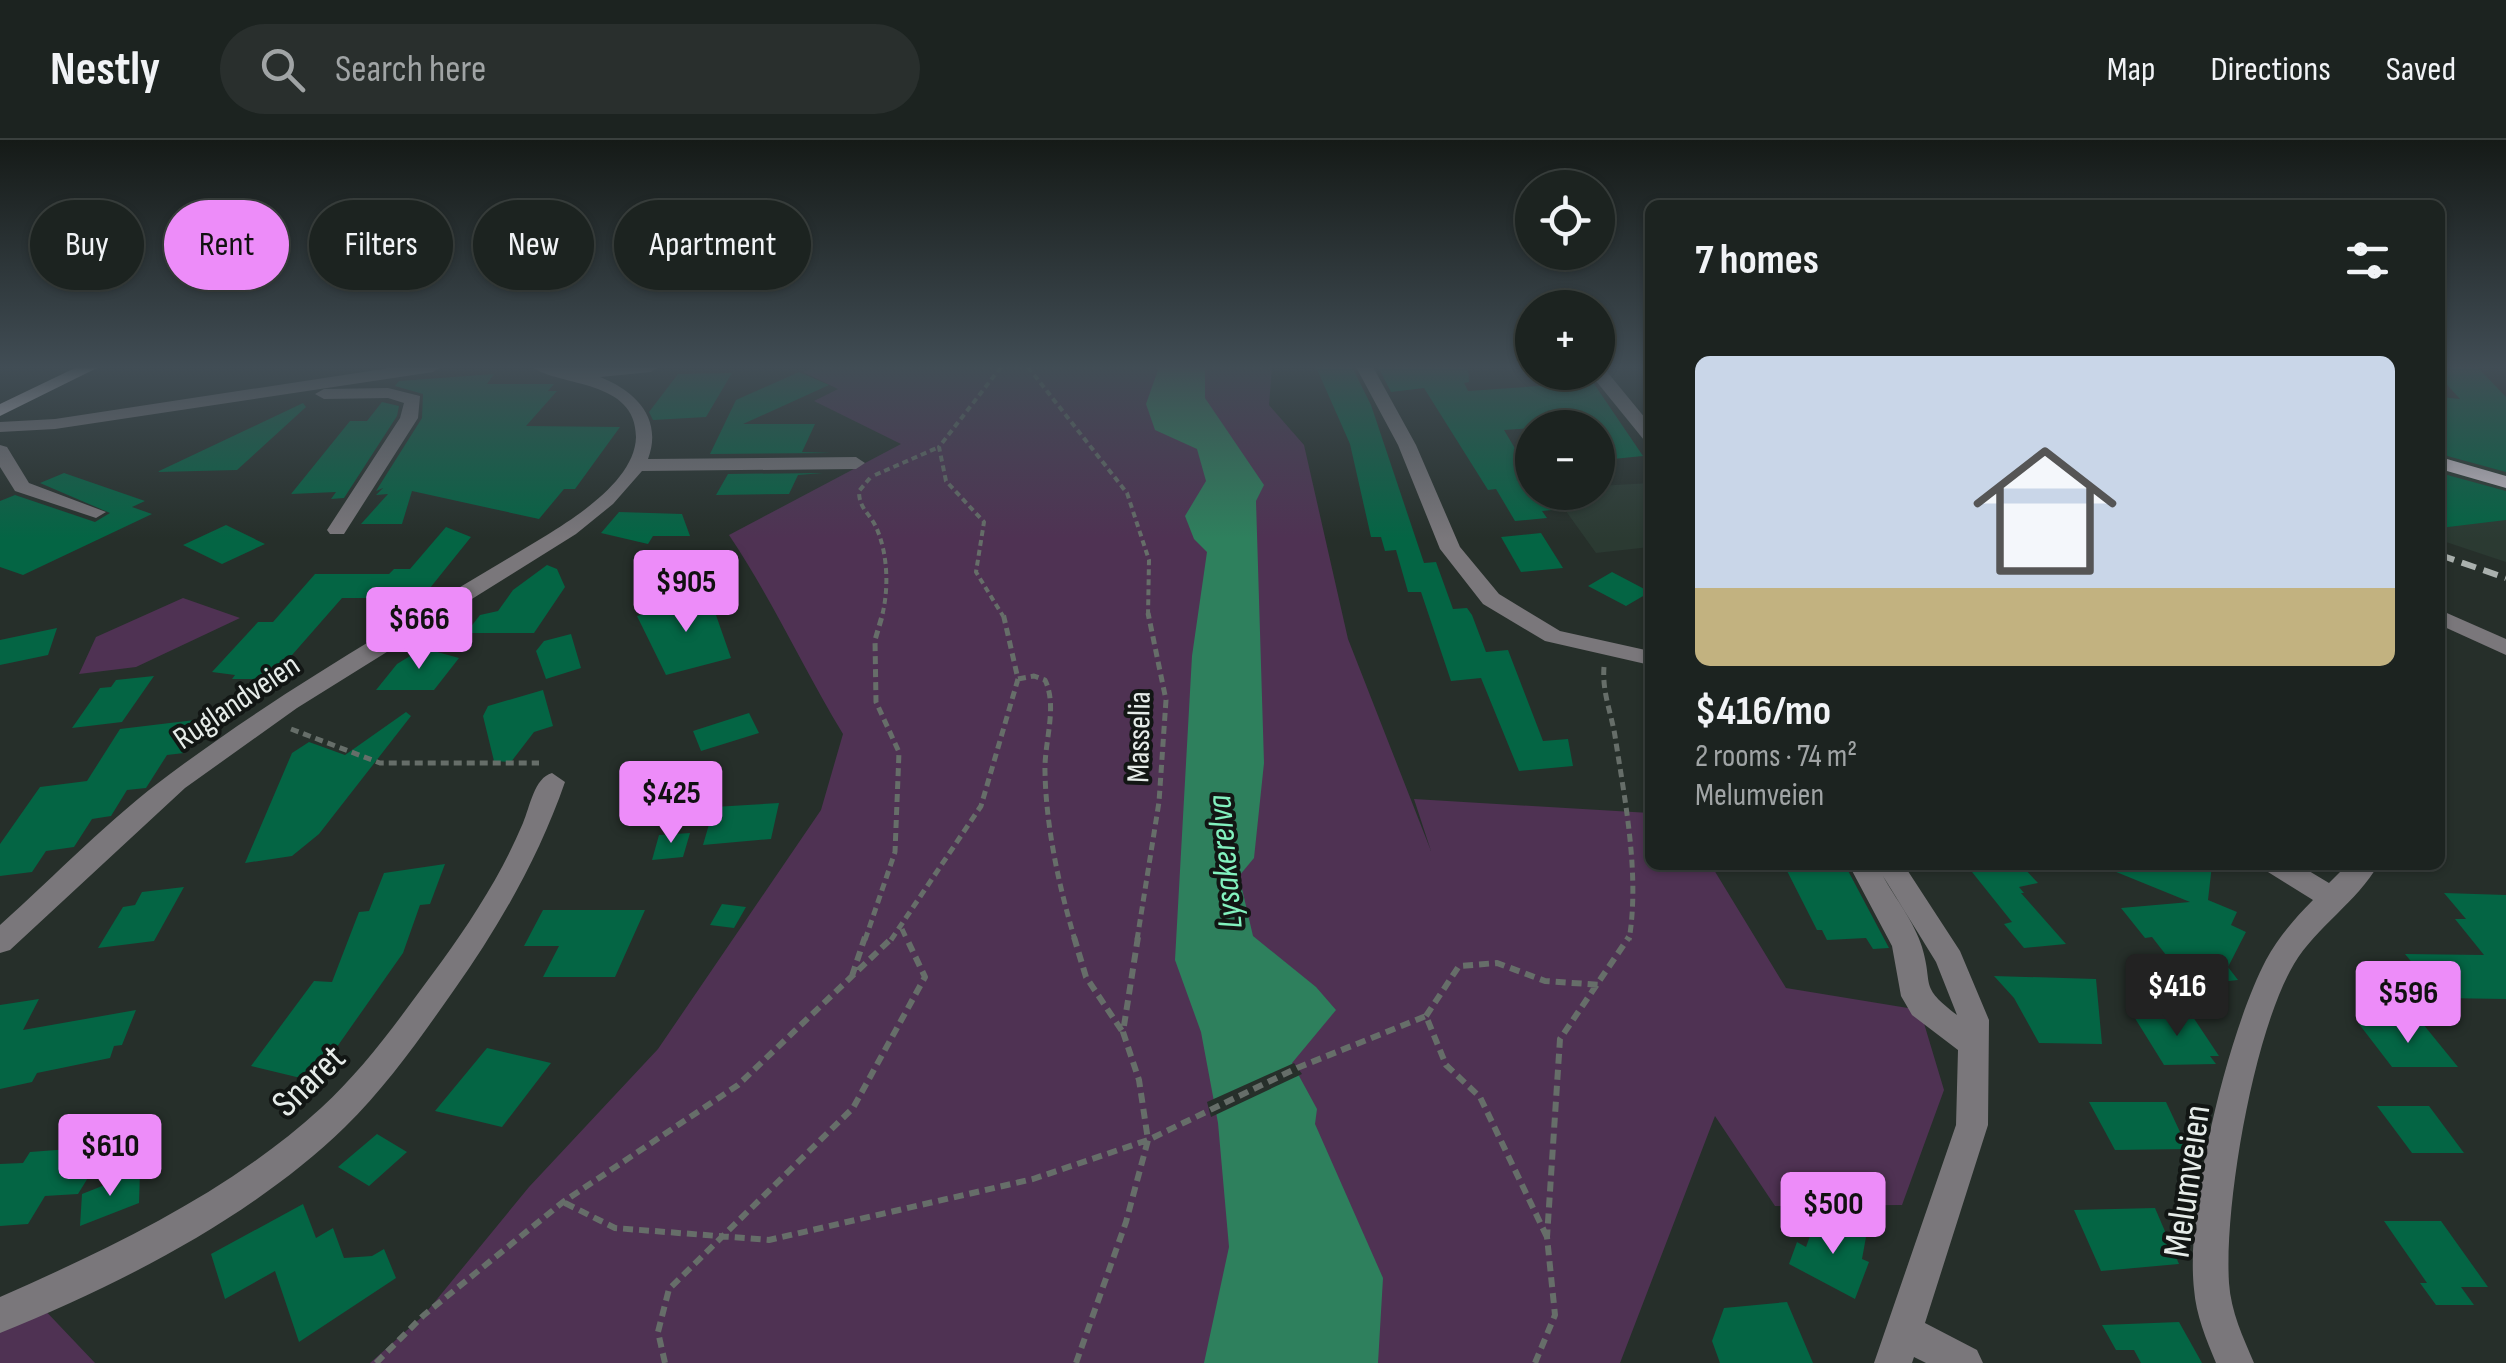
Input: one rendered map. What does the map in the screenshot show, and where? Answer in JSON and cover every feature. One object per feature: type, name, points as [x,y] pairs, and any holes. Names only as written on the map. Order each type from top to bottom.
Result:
[{"type":"main road","points":[[2445,464],[2506,482]]},
{"type":"street","points":[[336,530],[405,424]]},
{"type":"street","points":[[642,424],[646,436],[636,466],[856,463]]},
{"type":"street","points":[[1395,424],[1450,549],[1491,599],[1552,636],[1645,657]]},
{"type":"street","points":[[0,451],[22,487],[96,512]]},
{"type":"street","name":"Ruglandveien","points":[[0,942],[176,782],[265,719],[569,530],[607,499],[636,466]]},
{"type":"street","points":[[2445,619],[2506,648]]},
{"type":"street","points":[[1615,653],[1645,671]]},
{"type":"street","name":"Snaret","points":[[0,1315],[103,1269],[236,1191],[317,1133],[371,1078],[477,936],[539,822],[550,772]]},
{"type":"street","points":[[1866,870],[1907,946],[1912,988],[1922,1006],[1974,1046]]},
{"type":"street","points":[[1893,870],[1950,959],[1974,1020],[1972,1125],[1898,1347],[1964,1363]]},
{"type":"street","points":[[2286,870],[2332,898]]},
{"type":"street","name":"Melumveien","points":[[2234,1363],[2218,1321],[2211,1282],[2214,1216],[2258,1014],[2276,966],[2301,930],[2359,870]]},
{"type":"path","points":[[851,978],[895,852],[899,752],[876,702],[875,640],[890,591],[876,527],[859,505],[859,491],[870,478],[866,473],[901,466],[939,446],[956,424]]},
{"type":"path","name":"Masselia","points":[[1072,424],[1127,493],[1149,560],[1145,600],[1166,700],[1159,802],[1123,1032],[1139,1080],[1148,1140]]},
{"type":"path","points":[[376,1363],[424,1315],[564,1202],[738,1086],[902,929],[980,806],[1018,679],[1000,606],[976,572],[984,522],[946,481],[939,446]]},
{"type":"path","points":[[1535,1363],[1555,1315],[1547,1236],[1560,1038],[1628,944],[1635,905],[1614,732],[1602,688],[1604,664],[1615,653]]},
{"type":"path","points":[[1018,679],[1034,676],[1045,680],[1051,692],[1045,772],[1061,895],[1086,978],[1123,1032]]},
{"type":"path","points":[[265,719],[380,763],[550,772]]},
{"type":"path","points":[[665,1363],[658,1332],[669,1289],[853,1108],[898,1030],[926,977],[902,929]]},
{"type":"path","points":[[564,1202],[615,1228],[769,1240],[1033,1180],[1148,1140],[1297,1068],[1426,1016],[1460,966],[1497,963],[1545,980],[1601,984]]},
{"type":"path","points":[[1426,1016],[1446,1065],[1480,1098],[1547,1236]]},
{"type":"path","points":[[1076,1363],[1126,1222],[1148,1140]]},
{"type":"shaded area","points":[[861,424],[1286,424],[1304,445],[1348,639],[1431,851],[1414,799],[1645,813],[1645,870],[1714,870],[1786,988],[1920,1010],[1944,1090],[1902,1205],[1775,1206],[1715,1116],[1620,1363],[370,1363],[424,1315],[529,1187],[658,1049],[821,810],[843,734],[729,535],[901,444]]},
{"type":"shaded area","points":[[2445,446],[2506,451],[2506,562],[2445,542]]},
{"type":"shaded area","points":[[1645,483],[1645,548],[1596,553],[1565,510],[1615,510],[1615,485]]},
{"type":"shaded area","points":[[183,598],[240,618],[136,667],[79,674],[96,637]]},
{"type":"shaded area","points":[[39,1304],[95,1363],[0,1363],[0,1328]]},
{"type":"water","name":"Lysakerelva","points":[[1153,424],[1223,424],[1264,485],[1256,501],[1264,763],[1254,858],[1239,876],[1253,936],[1316,987],[1336,1010],[1292,1063],[1317,1109],[1315,1124],[1383,1278],[1378,1363],[1204,1363],[1229,1247],[1218,1123],[1201,1032],[1175,960],[1192,656],[1207,552],[1194,539],[1185,516],[1206,481],[1197,449],[1155,430]]},
{"type":"pier","points":[[1294,1063],[1302,1074],[1211,1117],[1207,1102]]},
{"type":"building","points":[[258,424],[287,424],[237,470],[157,472]]},
{"type":"building","points":[[348,424],[392,424],[344,498],[331,499],[336,492],[291,494]]},
{"type":"building","points":[[418,424],[620,427],[575,489],[564,489],[539,519],[412,491],[402,524],[361,524],[388,494],[376,495],[383,488],[376,491]]},
{"type":"building","points":[[724,424],[815,424],[802,452],[832,453],[710,454]]},
{"type":"building","points":[[1341,424],[1377,424],[1424,563],[1436,562],[1453,609],[1467,608],[1486,652],[1508,650],[1543,741],[1568,739],[1573,766],[1519,771],[1481,678],[1451,681],[1421,592],[1408,592],[1396,550],[1385,551],[1381,537],[1371,537],[1350,444]]},
{"type":"building","points":[[1447,424],[1515,424],[1515,429],[1504,430],[1515,448],[1515,510],[1552,510],[1542,511],[1547,518],[1515,521],[1496,489],[1488,490]]},
{"type":"building","points":[[1615,424],[1621,424],[1643,456],[1615,459]]},
{"type":"building","points":[[2445,424],[2506,424],[2506,472],[2445,455]]},
{"type":"building","points":[[64,473],[145,501],[132,507],[152,514],[23,575],[0,567],[0,501],[15,495],[95,522],[110,513],[40,483]]},
{"type":"building","points":[[823,473],[798,475],[789,494],[716,495],[728,474]]},
{"type":"building","points":[[2445,474],[2506,491],[2506,520],[2445,527]]},
{"type":"building","points":[[619,512],[682,514],[690,536],[653,536],[648,544],[601,533]]},
{"type":"building","points":[[226,525],[265,544],[222,564],[183,545]]},
{"type":"building","points":[[446,527],[471,537],[430,588],[416,588],[395,598],[342,598],[271,679],[232,679],[235,675],[212,672],[258,622],[273,622],[315,574],[389,574],[394,569],[410,569]]},
{"type":"building","points":[[1541,533],[1563,568],[1521,572],[1501,537]]},
{"type":"building","points":[[547,565],[557,569],[565,587],[534,633],[466,633],[480,615],[498,611],[513,590]]},
{"type":"building","points":[[1612,572],[1645,589],[1645,595],[1626,606],[1588,586]]},
{"type":"building","points":[[709,595],[731,658],[666,675],[637,616]]},
{"type":"building","points":[[57,628],[48,655],[0,665],[0,640]]},
{"type":"building","points":[[571,634],[581,668],[546,679],[536,651],[544,641]]},
{"type":"building","points":[[423,648],[459,658],[434,690],[376,690],[397,664]]},
{"type":"building","points":[[154,676],[122,722],[72,728],[100,688],[111,687],[116,680]]},
{"type":"building","points":[[543,690],[553,726],[534,732],[511,762],[494,761],[483,716],[488,706]]},
{"type":"building","points":[[406,712],[411,716],[319,834],[292,856],[245,863],[292,753],[309,742],[345,755]]},
{"type":"building","points":[[749,713],[759,733],[701,751],[693,731]]},
{"type":"building","points":[[203,719],[184,753],[167,755],[146,788],[127,790],[111,816],[92,819],[74,847],[46,851],[32,872],[0,876],[0,844],[40,787],[87,781],[120,729]]},
{"type":"building","points":[[779,803],[771,839],[703,845],[714,807]]},
{"type":"building","points":[[690,833],[683,857],[652,860],[659,835]]},
{"type":"building","points":[[445,864],[430,904],[420,905],[403,953],[313,1081],[251,1066],[314,981],[332,982],[359,912],[369,911],[384,873]]},
{"type":"building","points":[[1787,870],[1848,870],[1889,948],[1873,949],[1866,938],[1827,940],[1822,930],[1817,930]]},
{"type":"building","points":[[2026,870],[2038,883],[2019,887],[2021,893],[2066,944],[2024,948],[2004,924],[2012,922],[1972,872]]},
{"type":"building","points":[[2111,870],[2211,870],[2208,900],[2237,912],[2231,925],[2246,932],[2228,967],[2238,980],[2200,984],[2217,1012],[2177,1011],[2160,981],[2187,982],[2152,937],[2145,938],[2121,908],[2190,902]]},
{"type":"building","points":[[184,887],[154,941],[98,948],[123,907],[135,905],[142,892]]},
{"type":"building","points":[[2444,893],[2506,895],[2506,999],[2441,998],[2405,954],[2484,955],[2455,919],[2466,919]]},
{"type":"building","points":[[722,904],[746,907],[734,928],[710,925]]},
{"type":"building","points":[[543,910],[645,910],[615,977],[543,977],[559,946],[524,946]]},
{"type":"building","points":[[1994,976],[2096,979],[2102,1044],[2039,1043],[2014,998]]},
{"type":"building","points":[[39,999],[23,1030],[136,1010],[122,1045],[114,1046],[110,1058],[37,1073],[32,1082],[0,1089],[0,1005]]},
{"type":"building","points":[[2191,1014],[2219,1056],[2210,1056],[2216,1064],[2164,1065],[2133,1015]]},
{"type":"building","points":[[2359,1024],[2423,1024],[2458,1067],[2392,1067]]},
{"type":"building","points":[[487,1048],[551,1063],[502,1127],[435,1111]]},
{"type":"building","points":[[2089,1102],[2166,1102],[2188,1149],[2115,1150]]},
{"type":"building","points":[[2377,1106],[2429,1106],[2464,1153],[2412,1153]]},
{"type":"building","points":[[377,1134],[407,1152],[369,1186],[338,1167]]},
{"type":"building","points":[[83,1148],[77,1158],[102,1155],[78,1194],[45,1196],[28,1224],[0,1226],[0,1164],[23,1163],[30,1152]]},
{"type":"building","points":[[140,1171],[139,1203],[80,1226],[82,1194]]},
{"type":"building","points":[[303,1204],[316,1238],[333,1228],[344,1258],[372,1256],[384,1249],[396,1278],[299,1342],[275,1271],[225,1299],[211,1254]]},
{"type":"building","points":[[2155,1208],[2179,1264],[2101,1271],[2074,1210]]},
{"type":"building","points":[[1823,1216],[1866,1237],[1862,1259],[1869,1262],[1855,1299],[1789,1264],[1797,1242],[1806,1247],[1815,1222],[1820,1225]]},
{"type":"building","points":[[2384,1221],[2441,1221],[2488,1287],[2461,1287],[2474,1305],[2436,1305],[2420,1283],[2427,1283]]},
{"type":"building","points":[[1787,1302],[1813,1363],[1720,1363],[1712,1341],[1724,1308]]},
{"type":"building","points":[[2179,1322],[2202,1363],[2141,1363],[2134,1350],[2116,1350],[2102,1325]]},
{"type":"railway","points":[[2445,557],[2506,578]]}]
